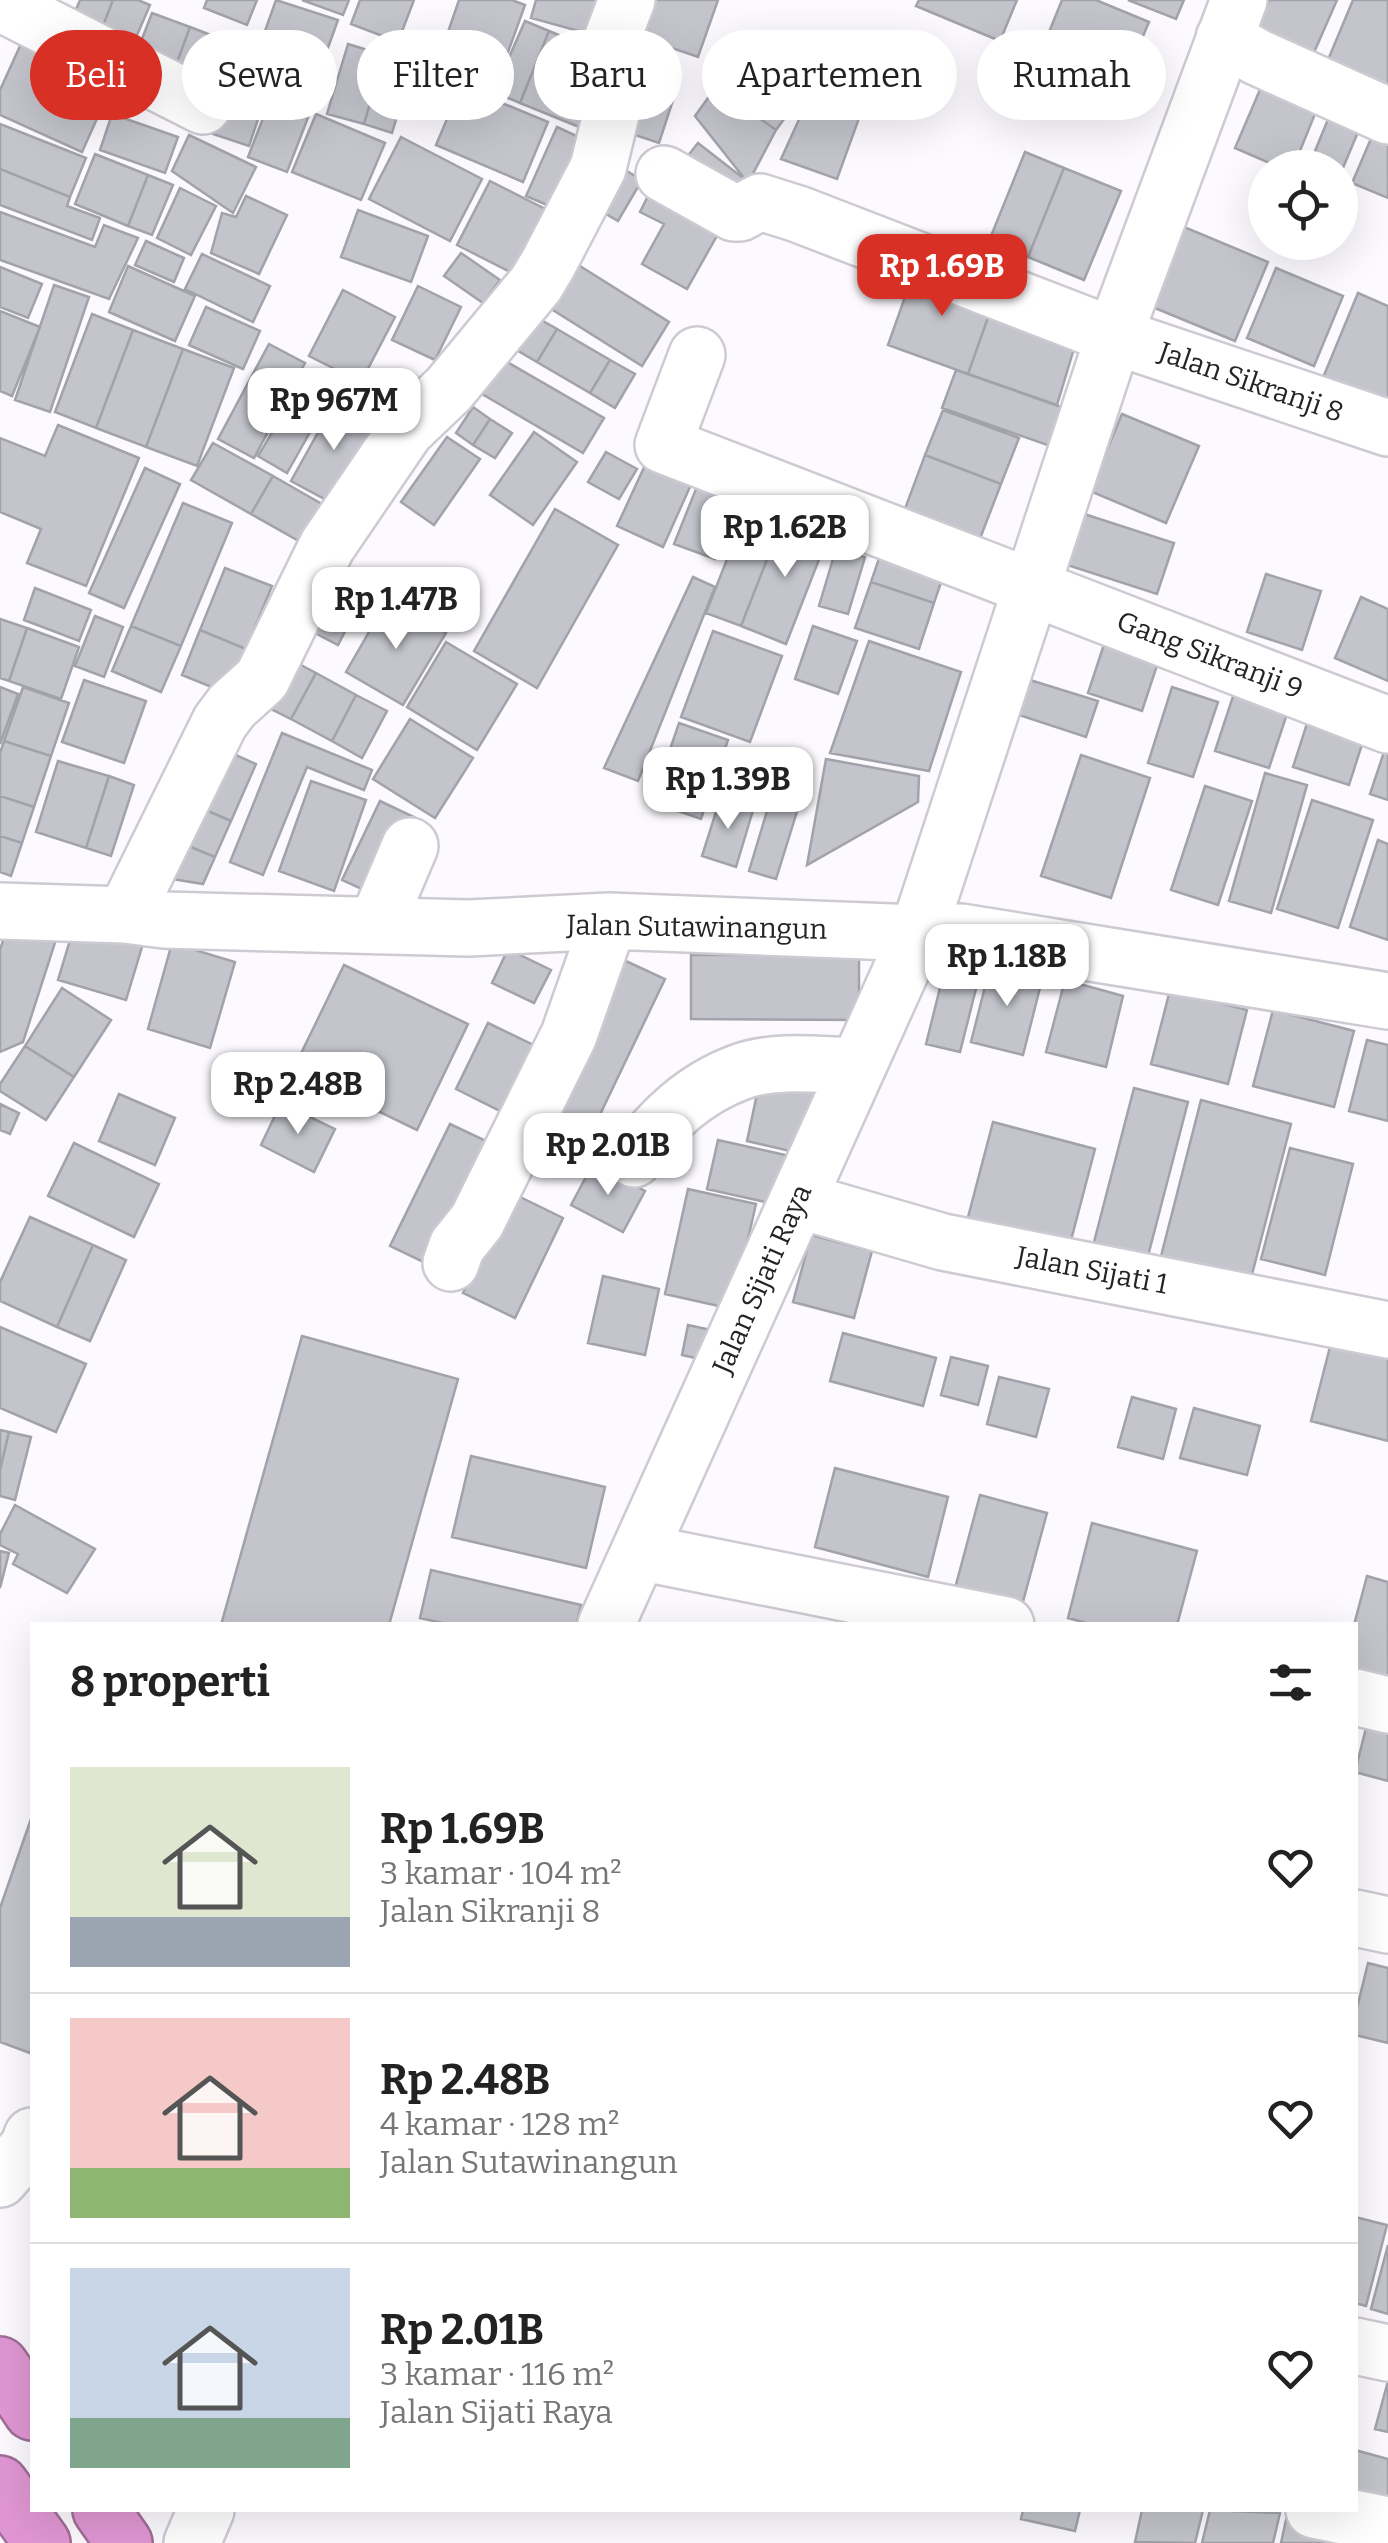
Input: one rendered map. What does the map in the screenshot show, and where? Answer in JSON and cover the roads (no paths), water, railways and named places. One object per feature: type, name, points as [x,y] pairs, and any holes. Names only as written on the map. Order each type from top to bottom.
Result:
[{"type":"highway","points":[[0,2365],[30,2409]]},
{"type":"highway","points":[[0,2484],[42,2543]]},
{"type":"highway","points":[[102,2512],[124,2543]]},
{"type":"street","points":[[125,915],[220,722],[262,680],[327,546],[406,430],[449,389],[536,284],[548,264],[598,168],[616,94],[608,60],[609,46],[627,0]]},
{"type":"street","points":[[4,6],[182,95]]},
{"type":"street","points":[[1232,19],[1257,57],[1388,116]]},
{"type":"street","name":"Jalan Sijati Raya","points":[[607,1622],[918,933],[1114,336],[1232,19]]},
{"type":"street","name":"Jalan Sikranji 8","points":[[664,174],[734,213],[740,214],[760,202],[798,214],[1114,336],[1388,428]]},
{"type":"street","name":"Gang Sikranji 9","points":[[697,355],[663,445],[1388,724]]},
{"type":"street","points":[[376,926],[410,846]]},
{"type":"street","name":"Jalan Sutawinangun","points":[[0,910],[164,920],[376,926],[468,928],[609,922],[961,932],[1388,1000]]},
{"type":"street","points":[[451,1263],[457,1246],[477,1220],[569,1034],[609,922]]},
{"type":"street","points":[[634,1159],[652,1132],[697,1094],[742,1071],[794,1065],[856,1066]]},
{"type":"street","name":"Jalan Sijati 1","points":[[798,1200],[943,1242],[1388,1330]]},
{"type":"street","points":[[639,1552],[991,1622]]},
{"type":"street","points":[[1358,1699],[1388,1705]]},
{"type":"street","points":[[1358,1919],[1388,1925]]},
{"type":"street","points":[[0,2179],[30,2142]]},
{"type":"street","points":[[1358,2347],[1388,2353]]},
{"type":"street","points":[[192,2543],[205,2512]]},
{"type":"street","points":[[1324,2512],[1388,2525]]}]
